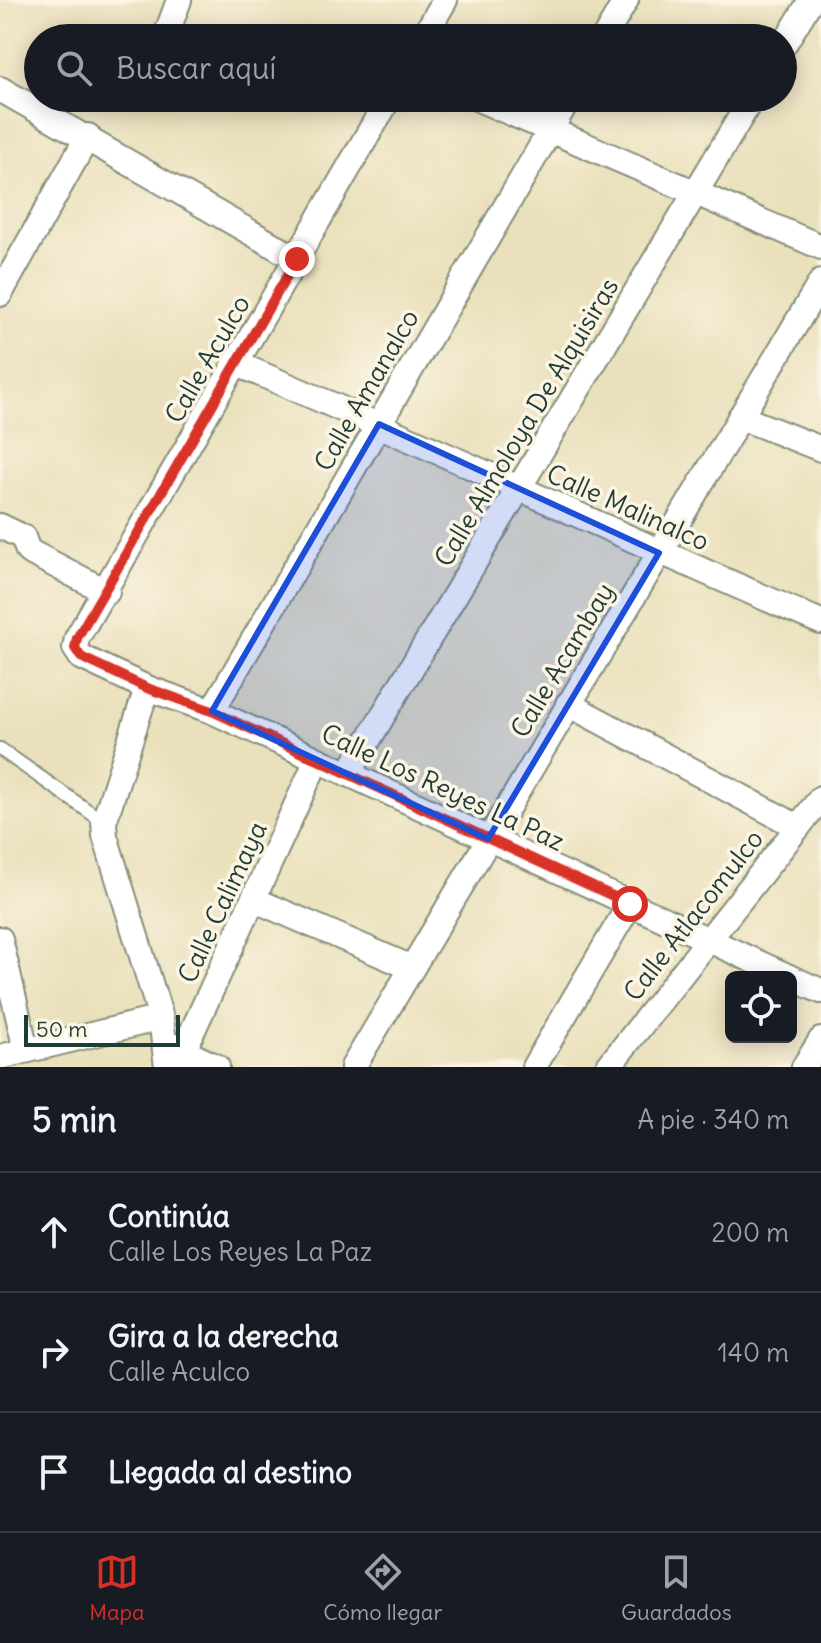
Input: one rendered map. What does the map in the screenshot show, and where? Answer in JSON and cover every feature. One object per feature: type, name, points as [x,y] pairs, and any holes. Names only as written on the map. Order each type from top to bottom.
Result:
[{"type":"street","points":[[170,24],[179,0]]},
{"type":"street","points":[[431,24],[445,0]]},
{"type":"street","points":[[612,24],[626,0]]},
{"type":"street","points":[[796,24],[811,0]]},
{"type":"street","points":[[0,89],[24,102]]},
{"type":"street","points":[[43,112],[297,259]]},
{"type":"street","name":"Calle Aculco","points":[[75,648],[77,638],[107,592],[381,112]]},
{"type":"street","points":[[507,112],[821,247]]},
{"type":"street","name":"Calle Amanalco","points":[[212,711],[561,112]]},
{"type":"street","name":"Calle Almoloya De Alquisiras","points":[[348,774],[744,112]]},
{"type":"street","points":[[0,294],[88,136]]},
{"type":"street","name":"Calle Acambay","points":[[353,1067],[821,282]]},
{"type":"street","name":"Calle Malinalco","points":[[237,364],[379,424],[659,553],[821,622]]},
{"type":"street","points":[[740,417],[821,449]]},
{"type":"street","points":[[0,526],[23,537],[28,551],[107,592]]},
{"type":"street","name":"Calle Los Reyes La Paz","points":[[75,648],[81,657],[147,688],[212,711],[774,971]]},
{"type":"street","points":[[104,822],[147,688]]},
{"type":"street","points":[[568,704],[798,827]]},
{"type":"street","name":"Calle Calimaya","points":[[167,1067],[171,1044],[255,900],[317,760]]},
{"type":"street","name":"Calle Atlacomulco","points":[[608,1067],[821,798]]},
{"type":"street","name":"Calle Calimaya","points":[[104,822],[171,1044]]},
{"type":"street","points":[[255,900],[412,968]]},
{"type":"street","points":[[534,1067],[630,904]]},
{"type":"street","points":[[0,939],[26,1050]]},
{"type":"street","name":"Calle Los Reyes La Paz","points":[[797,981],[821,991]]},
{"type":"street","points":[[804,1067],[821,1040]]},
{"type":"street","points":[[0,1057],[26,1050],[171,1044],[217,1067]]},
{"type":"lane","points":[[0,749],[104,822]]},
{"type":"highlighted area","points":[[379,424],[659,553],[488,839],[212,711]]},
{"type":"route","points":[[297,259],[107,592],[77,638],[75,648],[81,657],[147,688],[212,711],[630,904]]}]
